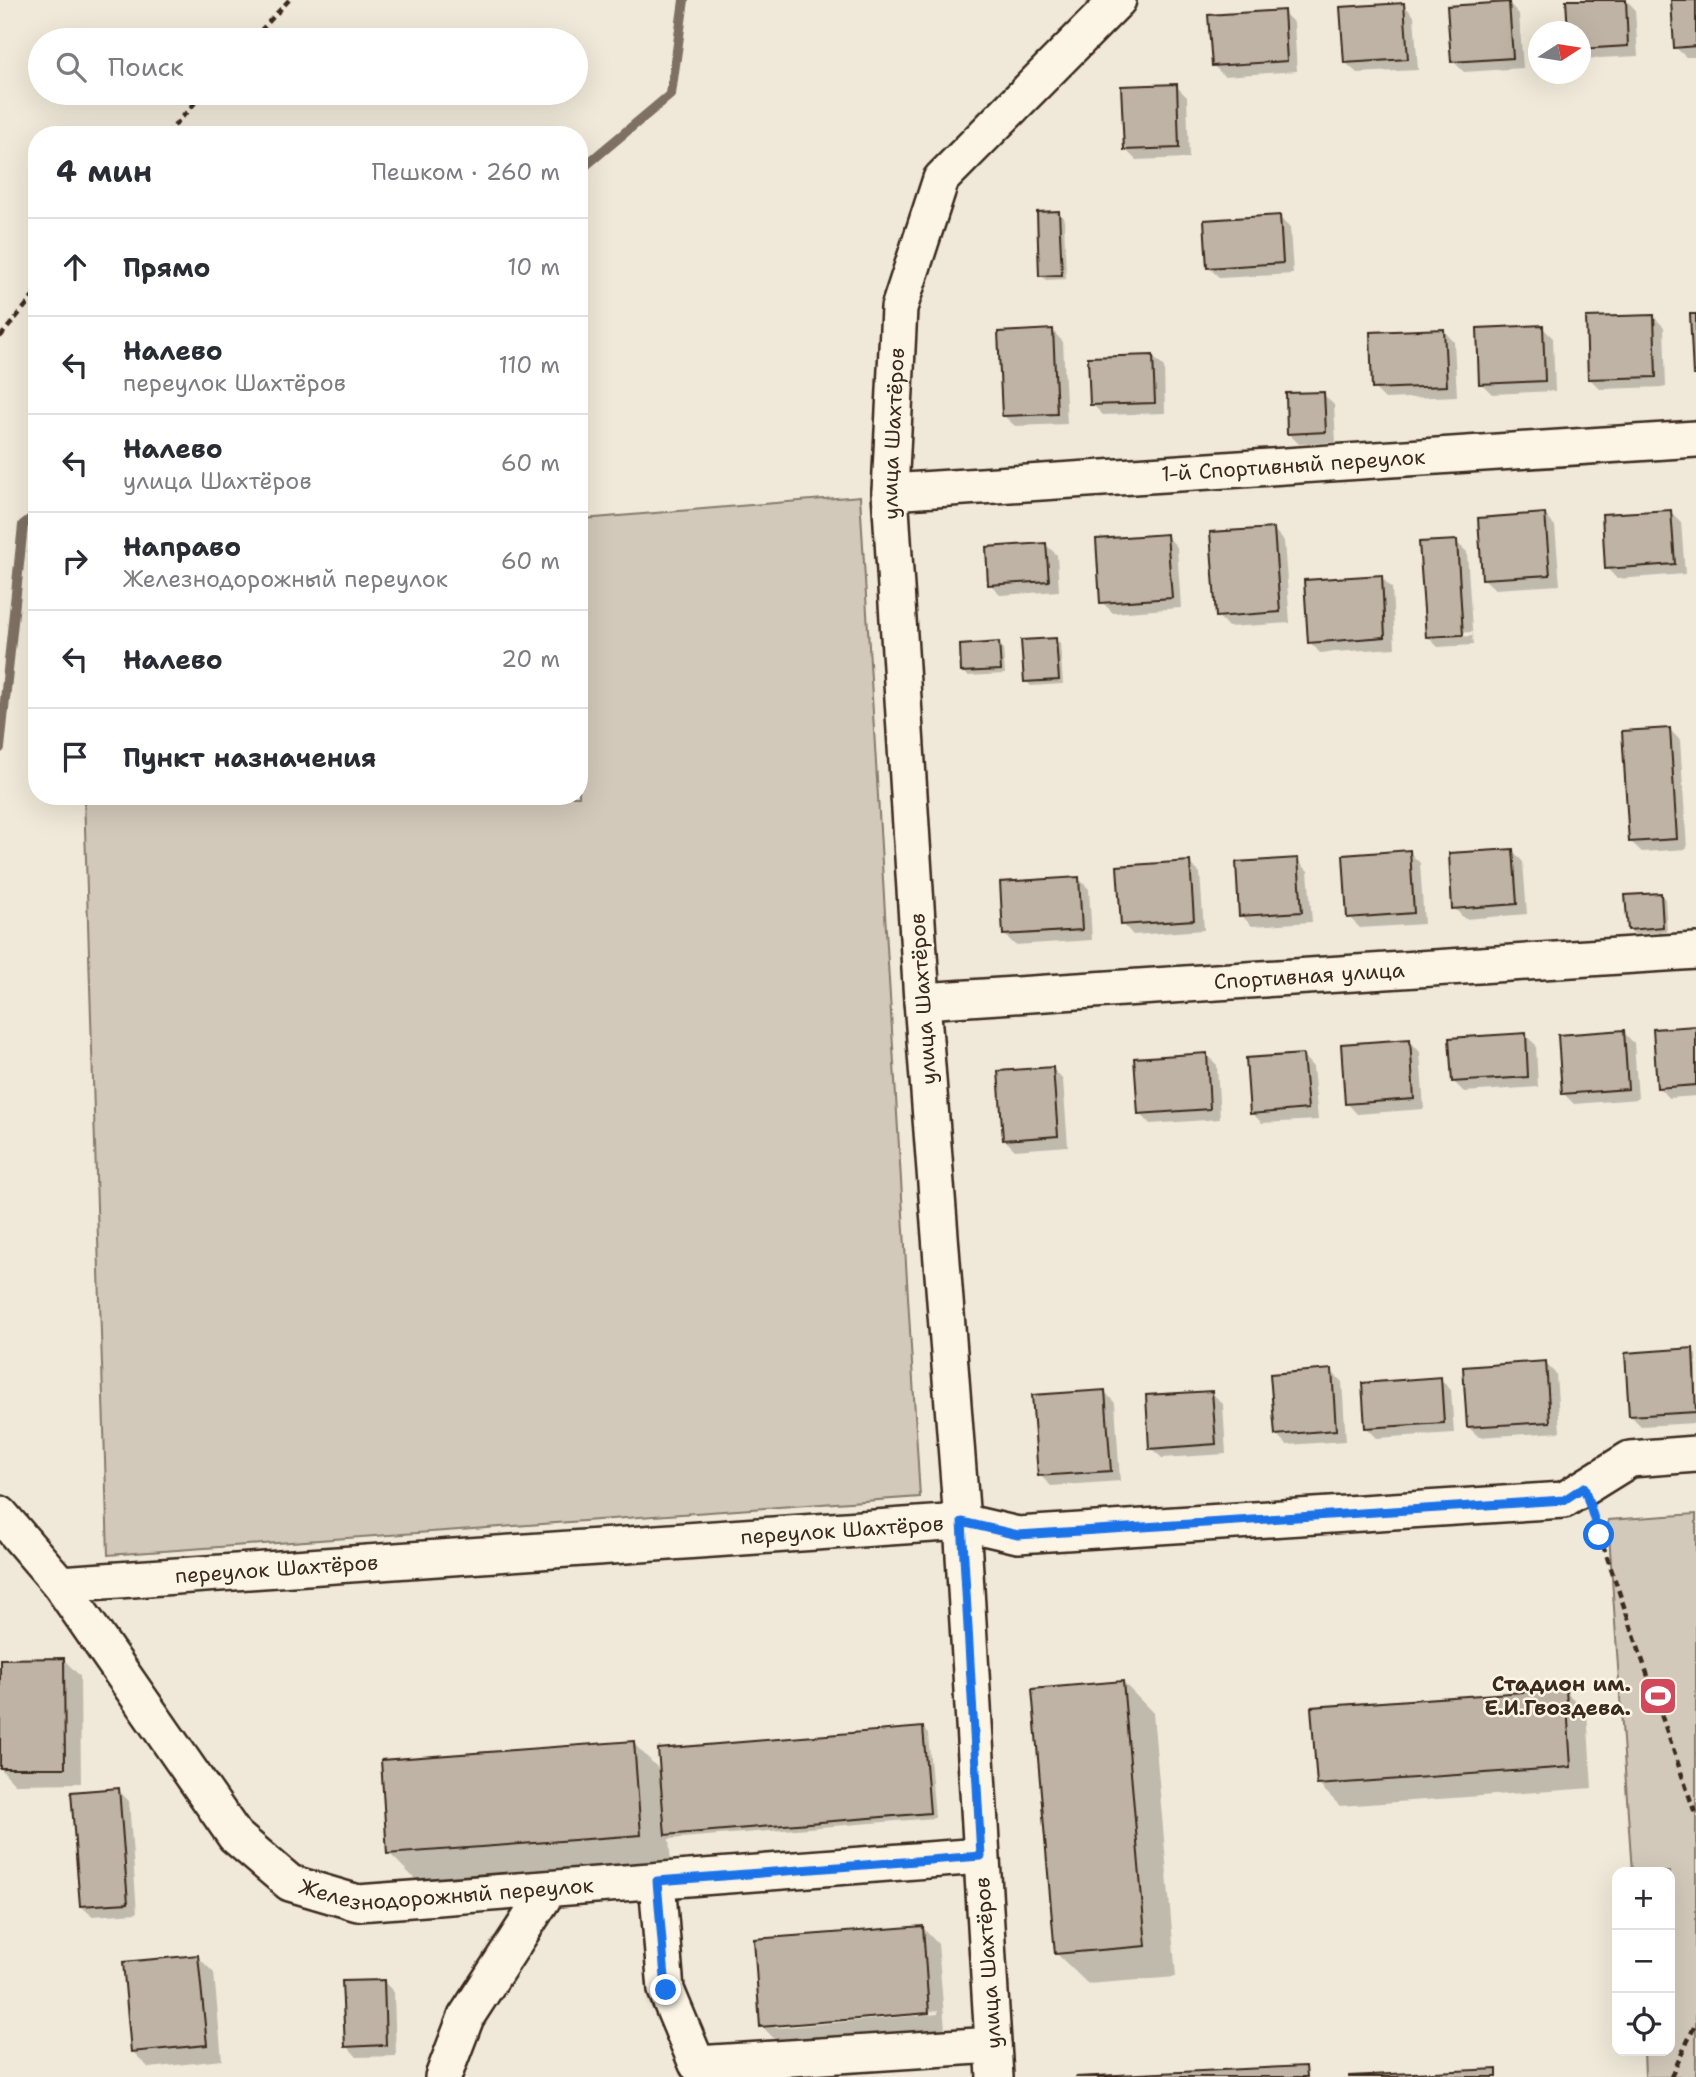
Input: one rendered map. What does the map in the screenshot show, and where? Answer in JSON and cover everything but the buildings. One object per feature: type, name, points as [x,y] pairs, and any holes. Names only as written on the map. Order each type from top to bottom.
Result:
[{"type":"street","name":"улица Шахтёров","points":[[994,2061],[962,1522],[922,1001],[891,492],[900,308],[940,179],[1118,0]]},
{"type":"street","name":"1-й Спортивный переулок","points":[[891,492],[1696,439]]},
{"type":"street","name":"Спортивная улица","points":[[922,1001],[1696,951]]},
{"type":"street","name":"переулок Шахтёров","points":[[60,1584],[962,1522],[1018,1535],[1564,1500],[1630,1459],[1696,1454]]},
{"type":"street","name":"Железнодорожный переулок","points":[[0,1514],[60,1584],[235,1836],[290,1884],[358,1903],[981,1856]]},
{"type":"street","points":[[657,1881],[666,1990],[697,2064],[994,2061]]},
{"type":"street","points":[[443,2077],[466,2017],[549,1889]]},
{"type":"path","points":[[263,28],[289,0]]},
{"type":"path","points":[[174,126],[193,105]]},
{"type":"path","points":[[0,337],[28,303]]},
{"type":"path","points":[[1584,1487],[1696,1816]]},
{"type":"path","points":[[1671,2077],[1696,2023]]},
{"type":"shaded area","points":[[860,496],[920,1497],[108,1555],[84,805],[588,805],[588,519]]},
{"type":"shaded area","name":"Стадион им. Е.И.Гвоздева.","points":[[1696,1514],[1696,2077],[1645,2077],[1644,2056],[1675,2056],[1675,1867],[1632,1867],[1608,1520]]},
{"type":"waterway","points":[[588,163],[671,94],[684,0]]},
{"type":"waterway","points":[[0,748],[23,525],[28,521]]},
{"type":"place","name":"Стадион им. Е.И.Гвоздева.","points":[[1658,1696]]},
{"type":"route","points":[[666,1990],[657,1881],[981,1856],[962,1522],[1018,1535],[1564,1500],[1584,1487],[1599,1535]]}]
